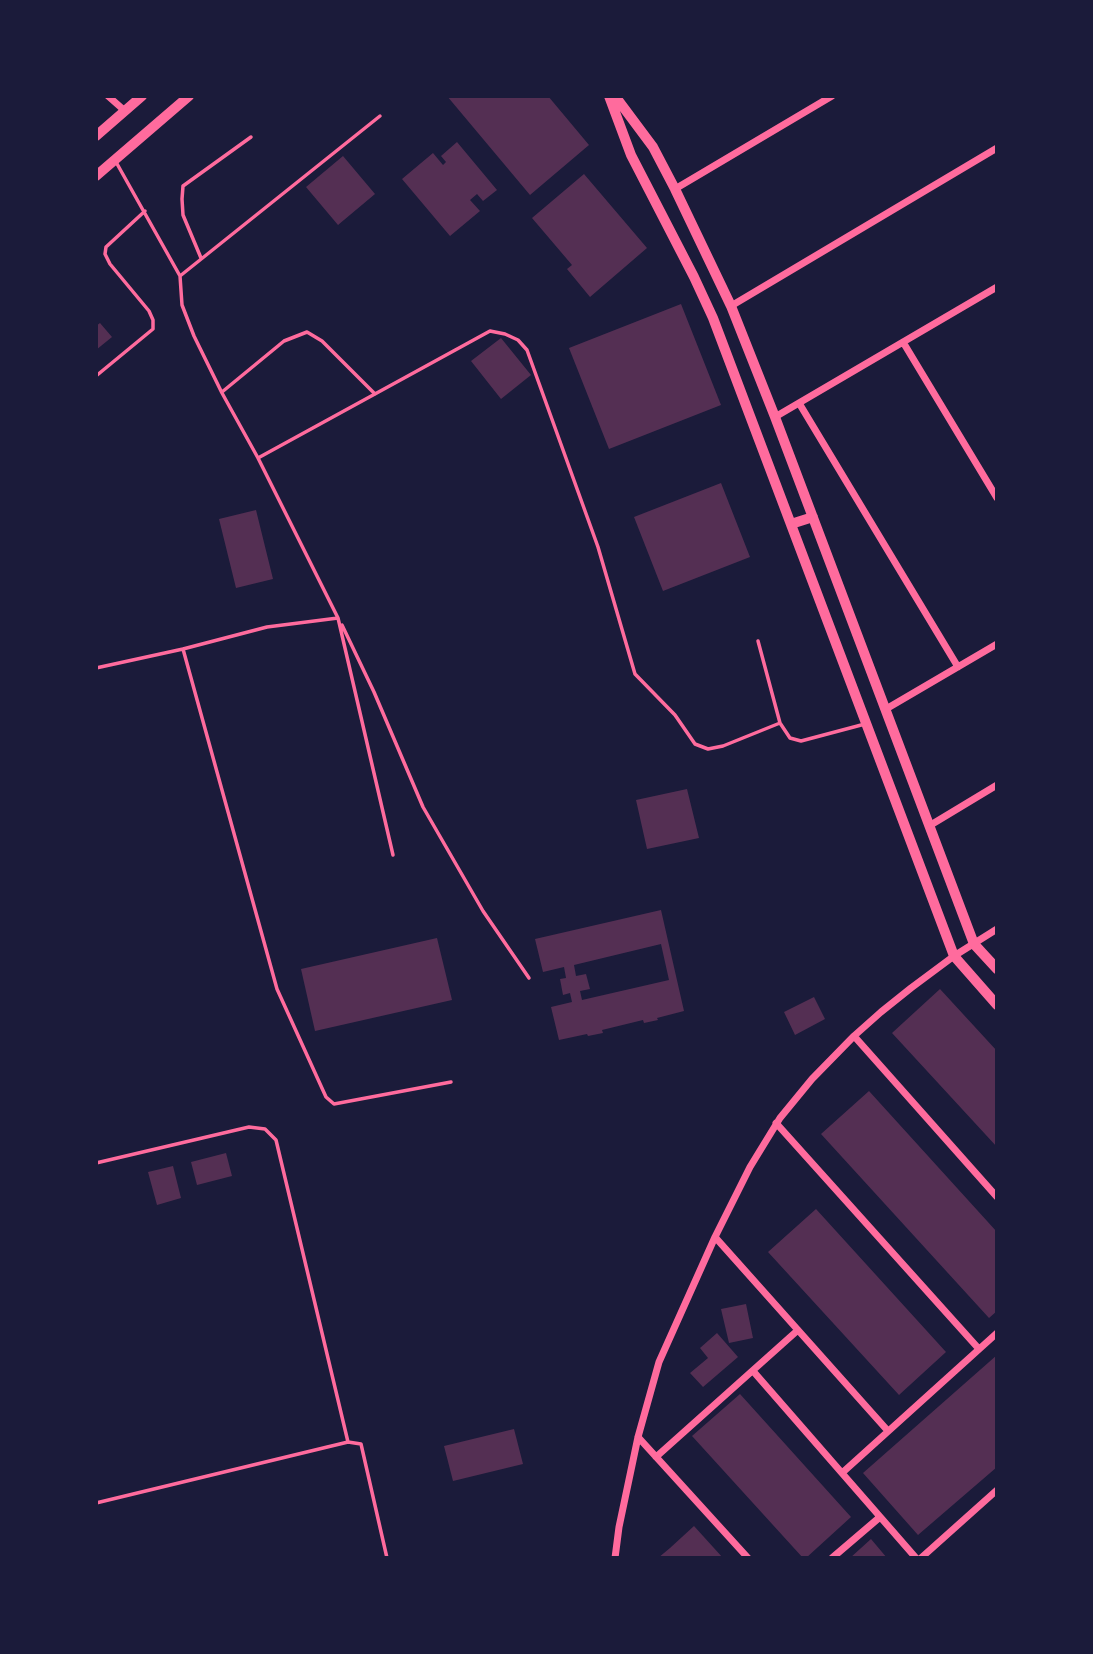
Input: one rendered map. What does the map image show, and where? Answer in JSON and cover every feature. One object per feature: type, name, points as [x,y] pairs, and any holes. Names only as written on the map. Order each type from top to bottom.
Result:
[{"type":"main road","points":[[96,136],[142,96]]},
{"type":"main road","points":[[96,176],[189,96]]},
{"type":"street","points":[[108,96],[125,111]]},
{"type":"street","points":[[612,96],[653,147],[676,189],[731,306],[974,944],[997,969]]},
{"type":"street","points":[[612,96],[631,155],[713,318],[954,956],[997,1005]]},
{"type":"street","points":[[676,189],[832,96]]},
{"type":"street","points":[[731,306],[997,148]]},
{"type":"street","points":[[775,417],[997,287]]},
{"type":"street","points":[[902,342],[997,498]]},
{"type":"street","points":[[799,403],[958,667]]},
{"type":"street","points":[[791,524],[813,517]]},
{"type":"street","points":[[886,709],[997,644]]},
{"type":"street","points":[[929,826],[997,785]]},
{"type":"street","points":[[615,1558],[638,1437],[659,1362],[715,1237],[750,1167],[776,1123],[812,1079],[854,1036],[911,988],[997,929]]},
{"type":"street","points":[[854,1036],[997,1197]]},
{"type":"street","points":[[776,1123],[979,1349]]},
{"type":"street","points":[[715,1237],[888,1431]]},
{"type":"street","points":[[656,1457],[798,1331]]},
{"type":"street","points":[[842,1473],[997,1333]]},
{"type":"street","points":[[753,1371],[919,1558],[997,1490]]},
{"type":"street","points":[[638,1437],[748,1558]]},
{"type":"street","points":[[832,1558],[880,1517]]},
{"type":"lane","points":[[180,276],[380,116]]},
{"type":"lane","points":[[201,259],[183,215],[183,186],[251,137]]},
{"type":"lane","points":[[115,160],[180,276],[182,305],[194,336],[374,692],[423,807],[483,911],[529,978]]},
{"type":"lane","points":[[96,376],[153,329],[149,311],[110,264],[106,254],[106,247],[145,211]]},
{"type":"lane","points":[[258,458],[490,331],[518,340],[527,350],[598,547],[635,674],[675,715],[695,744],[708,749],[723,746],[780,723]]},
{"type":"lane","points":[[222,393],[284,341],[307,332],[322,341],[375,394]]},
{"type":"lane","points":[[96,668],[183,649],[267,626],[338,618]]},
{"type":"lane","points":[[338,618],[393,855]]},
{"type":"lane","points":[[758,640],[780,723],[790,738],[801,741],[867,723]]},
{"type":"lane","points":[[183,649],[277,989],[326,1097],[334,1104],[451,1082]]},
{"type":"lane","points":[[96,1163],[249,1127],[265,1129],[276,1140],[348,1442]]},
{"type":"lane","points":[[96,1503],[348,1442],[361,1444],[387,1558]]},
{"type":"building","points":[[447,96],[548,96],[589,145],[530,195]]},
{"type":"building","points":[[457,142],[497,190],[483,201],[477,194],[470,200],[480,211],[450,236],[402,179],[433,153],[443,165],[446,162],[441,156]]},
{"type":"building","points":[[343,156],[375,194],[338,225],[306,187]]},
{"type":"building","points":[[584,174],[647,248],[590,297],[567,269],[572,265],[532,218]]},
{"type":"building","points":[[681,304],[721,405],[609,449],[569,348]]},
{"type":"building","points":[[100,323],[112,337],[96,350],[96,326]]},
{"type":"building","points":[[501,338],[531,375],[501,399],[471,361]]},
{"type":"building","points":[[721,483],[750,557],[663,591],[634,517]]},
{"type":"building","points":[[256,510],[273,579],[236,588],[219,519]]},
{"type":"building","points":[[687,789],[699,838],[647,849],[636,800]]},
{"type":"building","points":[[661,910],[684,1011],[657,1018],[658,1020],[644,1023],[643,1020],[602,1030],[603,1033],[559,1040],[551,1007],[572,1002],[570,993],[563,995],[560,979],[566,978],[564,967],[543,972],[535,939]],"holes":[[[661,944],[669,980],[582,1000],[580,991],[590,989],[586,974],[576,976],[574,965]]]},
{"type":"building","points":[[437,938],[452,1000],[315,1031],[301,969]]},
{"type":"building","points":[[940,989],[997,1051],[997,1147],[892,1033]]},
{"type":"building","points":[[814,997],[825,1019],[795,1035],[784,1012]]},
{"type":"building","points":[[869,1091],[997,1232],[997,1311],[989,1318],[821,1134]]},
{"type":"building","points":[[226,1153],[232,1176],[197,1185],[191,1162]]},
{"type":"building","points":[[173,1166],[181,1198],[157,1205],[148,1172]]},
{"type":"building","points":[[816,1209],[946,1352],[899,1395],[768,1252]]},
{"type":"building","points":[[746,1304],[753,1338],[729,1343],[721,1309]]},
{"type":"building","points":[[717,1333],[738,1357],[703,1387],[690,1373],[708,1358],[700,1348]]},
{"type":"building","points":[[997,1355],[997,1467],[918,1535],[863,1473]]},
{"type":"building","points":[[740,1394],[851,1517],[806,1558],[803,1558],[692,1436]]},
{"type":"building","points":[[514,1429],[523,1464],[453,1481],[444,1446]]},
{"type":"building","points":[[694,1526],[723,1558],[658,1558],[670,1548]]},
{"type":"building","points":[[871,1539],[887,1558],[850,1558]]}]
